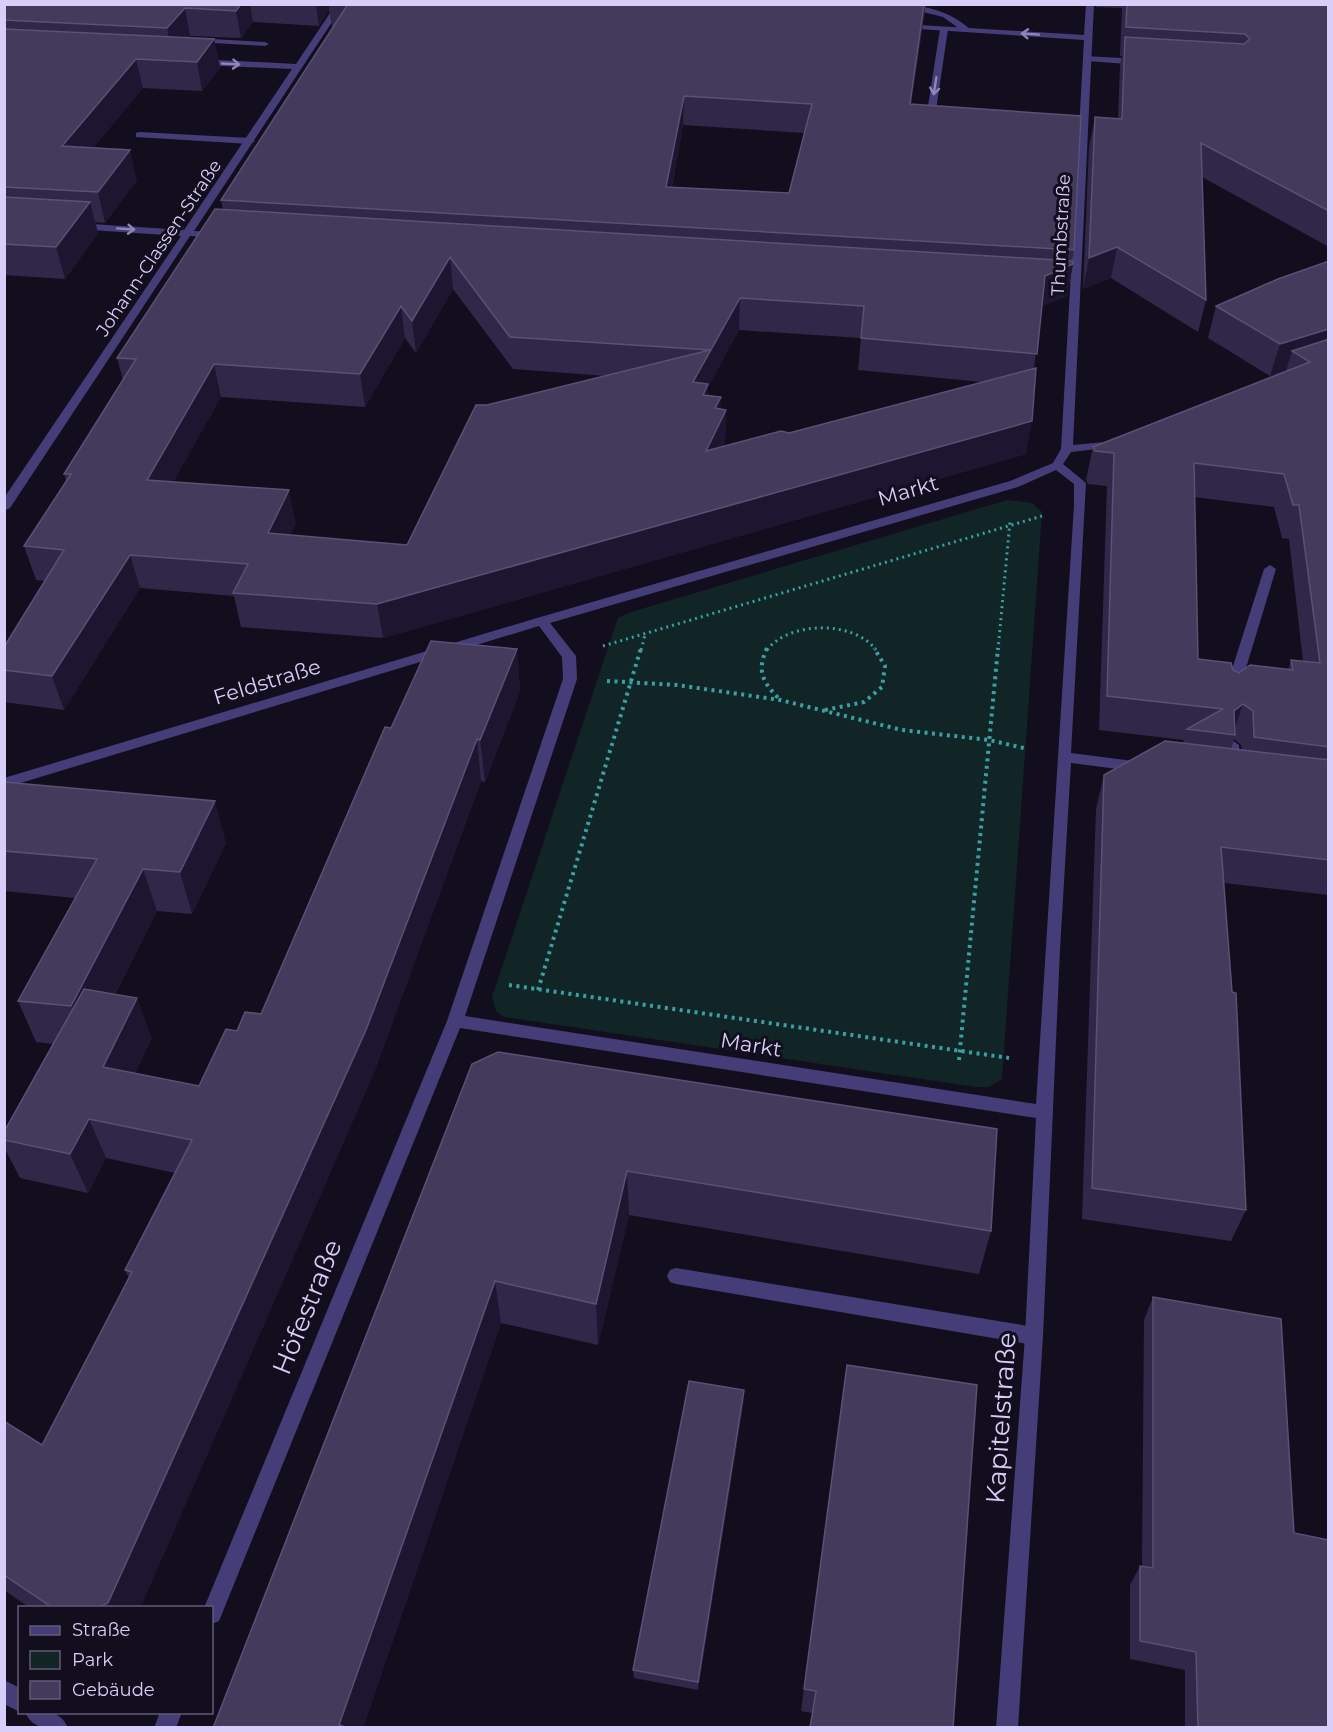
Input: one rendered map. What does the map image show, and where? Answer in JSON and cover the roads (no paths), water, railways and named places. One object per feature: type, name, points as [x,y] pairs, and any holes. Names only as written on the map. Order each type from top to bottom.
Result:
[{"type":"street","name":"Johann-Classen-Straße","points":[[4,508],[189,234],[340,4]]},
{"type":"street","points":[[895,4],[946,15],[967,30]]},
{"type":"street","name":"Thumbstraße","points":[[1057,465],[1067,449],[1090,4]]},
{"type":"street","points":[[896,26],[1088,38]]},
{"type":"street","points":[[944,28],[930,119],[953,121]]},
{"type":"street","points":[[187,47],[193,40],[265,44]]},
{"type":"street","points":[[1087,58],[1156,62]]},
{"type":"street","points":[[187,61],[298,67]]},
{"type":"street","points":[[1071,128],[1083,129]]},
{"type":"street","points":[[138,135],[250,141]]},
{"type":"street","points":[[70,226],[225,236]]},
{"type":"street","points":[[1063,286],[1074,287]]},
{"type":"street","points":[[1067,449],[1112,446],[1130,438]]},
{"type":"street","points":[[1045,1112],[1080,505],[1080,483],[1057,465]]},
{"type":"street","name":"Markt","points":[[542,621],[1014,484],[1057,465]]},
{"type":"street","points":[[4,483],[20,484]]},
{"type":"street","points":[[1229,699],[1270,569]]},
{"type":"street","points":[[455,1021],[570,679],[569,656],[542,621]]},
{"type":"street","name":"Feldstraße","points":[[4,783],[542,621]]},
{"type":"street","points":[[1232,745],[1234,778]]},
{"type":"street","points":[[1064,758],[1155,769]]},
{"type":"street","name":"Markt","points":[[455,1021],[955,1100],[1045,1112]]},
{"type":"street","name":"Höfestraße","points":[[213,1612],[455,1021]]},
{"type":"street","name":"Kapitelstraße","points":[[1007,1728],[1034,1336],[1045,1112]]},
{"type":"street","points":[[676,1276],[1034,1336]]},
{"type":"street","points":[[4,1691],[18,1700]]},
{"type":"street","points":[[37,1714],[57,1728]]},
{"type":"street","points":[[165,1728],[171,1714]]}]
